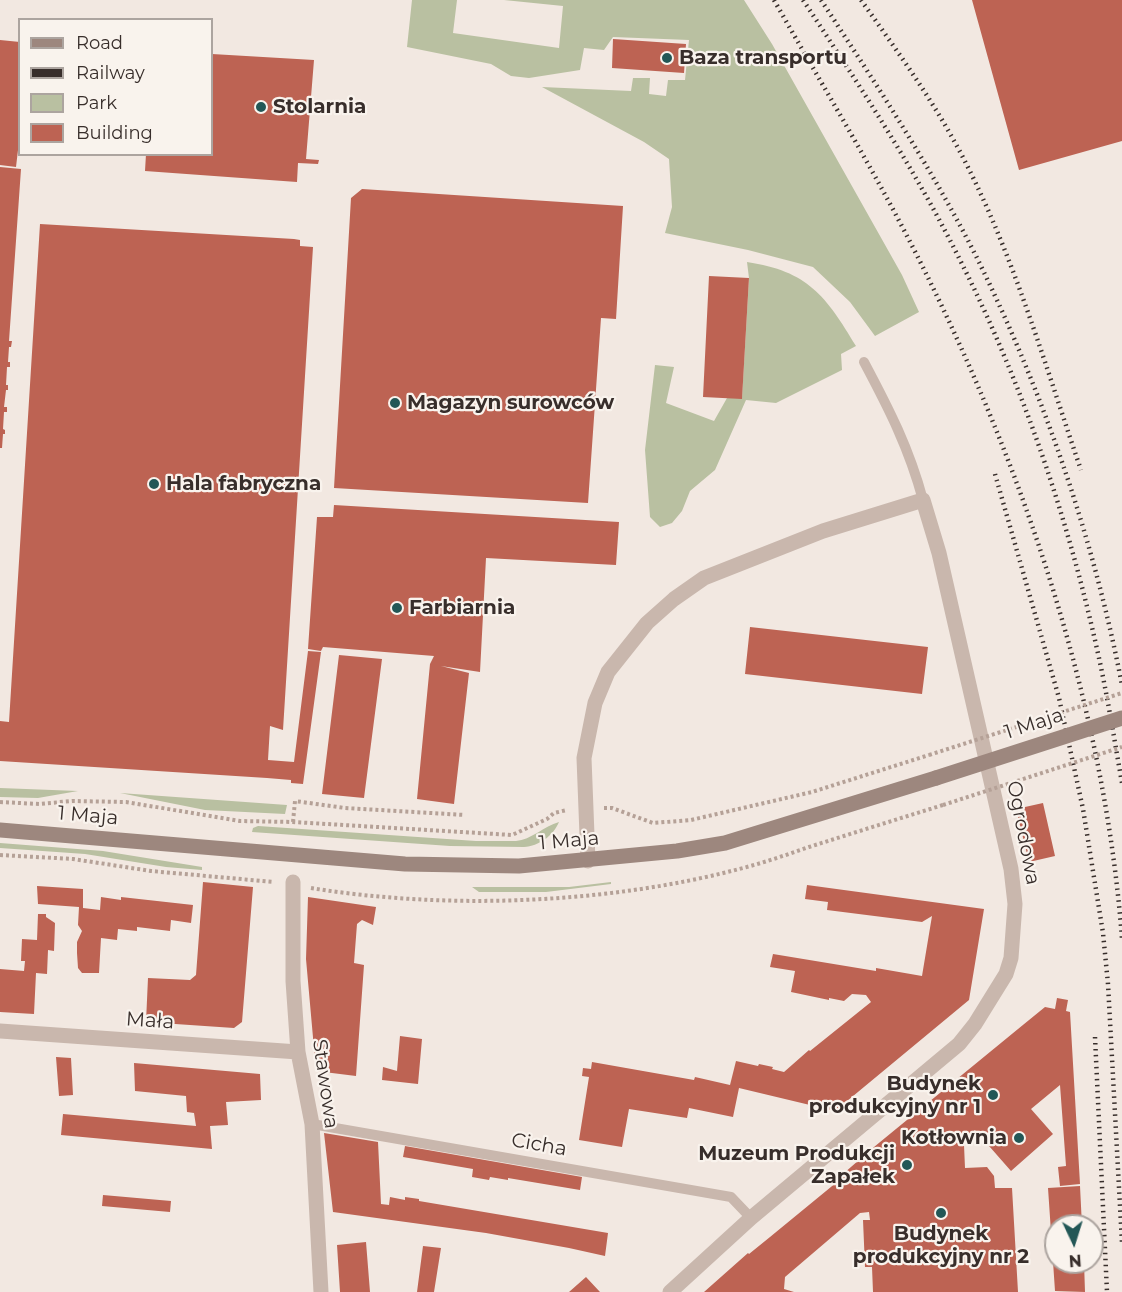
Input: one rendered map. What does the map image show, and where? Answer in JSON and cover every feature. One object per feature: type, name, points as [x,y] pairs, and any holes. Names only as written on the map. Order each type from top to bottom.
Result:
[{"type":"main road","name":"1 Maja","points":[[0,830],[405,864],[519,866],[588,861],[724,843],[1122,718]]},
{"type":"street","points":[[588,861],[584,758],[595,703],[608,672],[647,623],[674,599],[705,578],[823,531],[923,500]]},
{"type":"street","name":"Ogrodowa","points":[[670,1292],[751,1218],[959,1044],[992,999],[1006,974],[1011,958],[1015,904],[1011,869],[952,609],[923,500]]},
{"type":"street","name":"Stawowa","points":[[293,884],[293,981],[298,1052],[312,1124],[321,1292]]},
{"type":"street","name":"Mała","points":[[0,1031],[298,1052]]},
{"type":"lane","name":"Ogrodowa","points":[[864,362],[914,464],[923,500]]},
{"type":"lane","name":"Cicha","points":[[312,1124],[731,1197],[751,1218]]},
{"type":"path","points":[[0,802],[126,802],[240,821],[512,835],[547,819],[554,813],[586,808],[612,808],[653,822],[691,820],[812,792],[1122,693]]},
{"type":"path","points":[[943,805],[1122,747]]},
{"type":"path","points":[[293,822],[295,801],[357,809],[465,815]]},
{"type":"path","points":[[0,855],[73,859],[151,871],[255,879],[316,889]]},
{"type":"green space","points":[[412,0],[457,0],[453,33],[559,48],[563,6],[504,0],[744,0],[772,44],[902,275],[919,312],[875,336],[850,302],[813,267],[748,250],[665,233],[672,207],[669,159],[644,142],[542,87],[631,91],[633,78],[650,78],[649,94],[666,96],[668,80],[685,80],[689,40],[613,37],[604,50],[584,48],[580,70],[529,78],[511,76],[491,64],[407,47]]},
{"type":"green space","points":[[747,262],[786,272],[813,289],[835,313],[856,346],[841,354],[842,370],[776,403],[746,400],[715,470],[690,491],[682,511],[672,523],[660,527],[650,517],[645,450],[655,365],[674,367],[666,403],[714,421],[727,398],[742,398],[749,278]]},
{"type":"green space","points":[[0,788],[78,791],[38,798],[0,797]]},
{"type":"green space","points":[[120,793],[287,805],[285,814],[205,810]]},
{"type":"green space","points":[[559,822],[545,839],[535,845],[524,847],[450,846],[252,832],[253,828],[258,826],[476,841],[516,841]]},
{"type":"green space","points":[[0,843],[103,851],[202,867],[202,870],[166,867],[85,854],[0,848]]},
{"type":"green space","points":[[611,882],[611,884],[546,892],[479,892],[472,887],[569,887]]},
{"type":"building","points":[[972,0],[1122,0],[1122,141],[1019,170]]},
{"type":"building","points":[[613,39],[686,44],[684,73],[612,68]]},
{"type":"building","points":[[0,40],[18,42],[18,150],[16,167],[0,165]]},
{"type":"building","name":"Stolarnia","points":[[213,54],[314,60],[306,159],[319,160],[318,164],[298,163],[297,182],[145,171],[146,156],[213,156]]},
{"type":"building","points":[[0,167],[21,169],[9,341],[12,341],[9,347],[10,367],[7,367],[8,390],[6,390],[4,407],[7,407],[7,412],[4,412],[5,434],[3,434],[2,448],[0,448]]},
{"type":"building","name":"Magazyn surowców","points":[[362,189],[623,206],[616,319],[601,318],[588,503],[334,488],[351,198]]},
{"type":"building","name":"Hala fabryczna","points":[[40,224],[294,239],[300,240],[300,246],[313,247],[283,730],[270,726],[268,760],[294,762],[308,651],[321,652],[303,784],[291,783],[291,780],[267,778],[0,761],[0,721],[9,722]]},
{"type":"building","points":[[709,276],[749,278],[742,399],[703,397]]},
{"type":"building","name":"Farbiarnia","points":[[334,505],[619,522],[616,565],[486,558],[480,672],[441,666],[469,673],[454,804],[417,799],[430,664],[434,656],[323,647],[321,651],[308,649],[317,517],[333,517]]},
{"type":"building","points":[[750,627],[928,647],[922,694],[745,674]]},
{"type":"building","points":[[339,655],[382,659],[364,798],[322,794]]},
{"type":"building","points":[[1043,803],[1055,856],[1029,862],[1016,809]]},
{"type":"building","points":[[203,882],[253,887],[242,1022],[234,1028],[146,1022],[148,978],[190,980],[196,975]]},
{"type":"building","points":[[807,885],[984,909],[969,1000],[835,1111],[739,1088],[733,1117],[689,1108],[687,1118],[629,1109],[622,1147],[579,1140],[589,1077],[582,1076],[583,1068],[591,1069],[592,1062],[694,1080],[695,1077],[730,1085],[736,1061],[773,1067],[772,1069],[784,1072],[871,1002],[866,995],[852,994],[844,1001],[791,992],[795,971],[770,967],[773,954],[922,976],[932,916],[922,922],[827,910],[828,902],[805,899]]},
{"type":"building","points":[[37,886],[83,889],[83,908],[100,910],[101,897],[193,905],[191,923],[171,920],[170,931],[137,927],[137,931],[118,929],[117,940],[101,938],[99,973],[82,973],[78,968],[77,953],[77,942],[82,931],[78,925],[79,907],[38,904]]},
{"type":"building","points":[[308,897],[376,907],[373,925],[362,920],[357,924],[354,963],[364,965],[356,1076],[316,1071],[306,959]]},
{"type":"building","points":[[38,914],[46,914],[46,917],[55,923],[54,951],[48,950],[47,974],[36,973],[34,1014],[0,1012],[0,969],[24,971],[25,961],[21,961],[22,939],[37,940]]},
{"type":"building","points":[[1057,998],[1068,1000],[1066,1011],[1070,1012],[1080,1184],[1060,1186],[1058,1167],[1066,1166],[1060,1085],[1031,1109],[1053,1134],[1011,1171],[975,1130],[961,1142],[964,1145],[965,1168],[987,1167],[994,1176],[995,1188],[1012,1188],[1018,1292],[873,1292],[872,1267],[865,1267],[863,1220],[870,1220],[869,1212],[860,1213],[785,1277],[784,1289],[794,1292],[704,1292],[748,1253],[837,1182],[836,1180],[874,1147],[1045,1007],[1055,1009]]},
{"type":"building","points":[[400,1036],[422,1039],[418,1084],[382,1080],[383,1067],[397,1071]]},
{"type":"building","points":[[56,1057],[71,1058],[73,1095],[59,1096]]},
{"type":"building","points":[[134,1063],[260,1074],[261,1100],[226,1102],[228,1125],[210,1126],[212,1149],[61,1135],[63,1114],[196,1126],[194,1113],[187,1112],[186,1096],[135,1091]]},
{"type":"building","points":[[324,1133],[378,1142],[381,1204],[389,1205],[390,1197],[405,1200],[405,1197],[608,1233],[605,1256],[486,1233],[333,1212]]},
{"type":"building","points":[[405,1146],[582,1177],[580,1190],[508,1178],[508,1180],[490,1177],[489,1180],[472,1177],[473,1169],[403,1157]]},
{"type":"building","points":[[1080,1186],[1081,1214],[1050,1214],[1048,1188]]},
{"type":"building","points":[[103,1195],[171,1201],[170,1212],[102,1206]]},
{"type":"building","points":[[366,1242],[370,1292],[340,1292],[337,1245]]},
{"type":"building","points":[[423,1246],[441,1248],[434,1292],[417,1292]]},
{"type":"building","points":[[1054,1274],[1084,1274],[1085,1292],[1055,1291]]},
{"type":"building","points":[[586,1277],[600,1292],[569,1292]]},
{"type":"railway","points":[[774,0],[906,234],[984,401],[1018,488],[1049,576],[1075,666],[1096,757],[1112,848],[1122,939]]},
{"type":"railway","points":[[803,0],[905,160],[943,226],[982,307],[1023,402],[1057,499],[1085,599],[1101,666],[1122,783]]},
{"type":"railway","points":[[821,0],[941,190],[976,256],[1023,359],[1081,520],[1110,629],[1122,685]]},
{"type":"railway","points":[[861,0],[936,110],[977,186],[1026,306],[1081,470]]},
{"type":"railway","points":[[995,474],[1059,698],[1083,809],[1103,933],[1108,984],[1122,1243]]},
{"type":"railway","points":[[1095,1037],[1107,1292]]},
{"type":"place","name":"Baza transportu","points":[[667,58]]},
{"type":"place","name":"Stolarnia","points":[[261,107]]},
{"type":"place","name":"Magazyn surowców","points":[[395,403]]},
{"type":"place","name":"Hala fabryczna","points":[[154,484]]},
{"type":"place","name":"Farbiarnia","points":[[397,608]]},
{"type":"place","name":"Budynek produkcyjny nr 1","points":[[993,1095]]},
{"type":"place","name":"Kotłownia","points":[[1019,1138]]},
{"type":"place","name":"Muzeum Produkcji Zapałek","points":[[907,1165]]},
{"type":"place","name":"Budynek produkcyjny nr 2","points":[[941,1213]]}]
